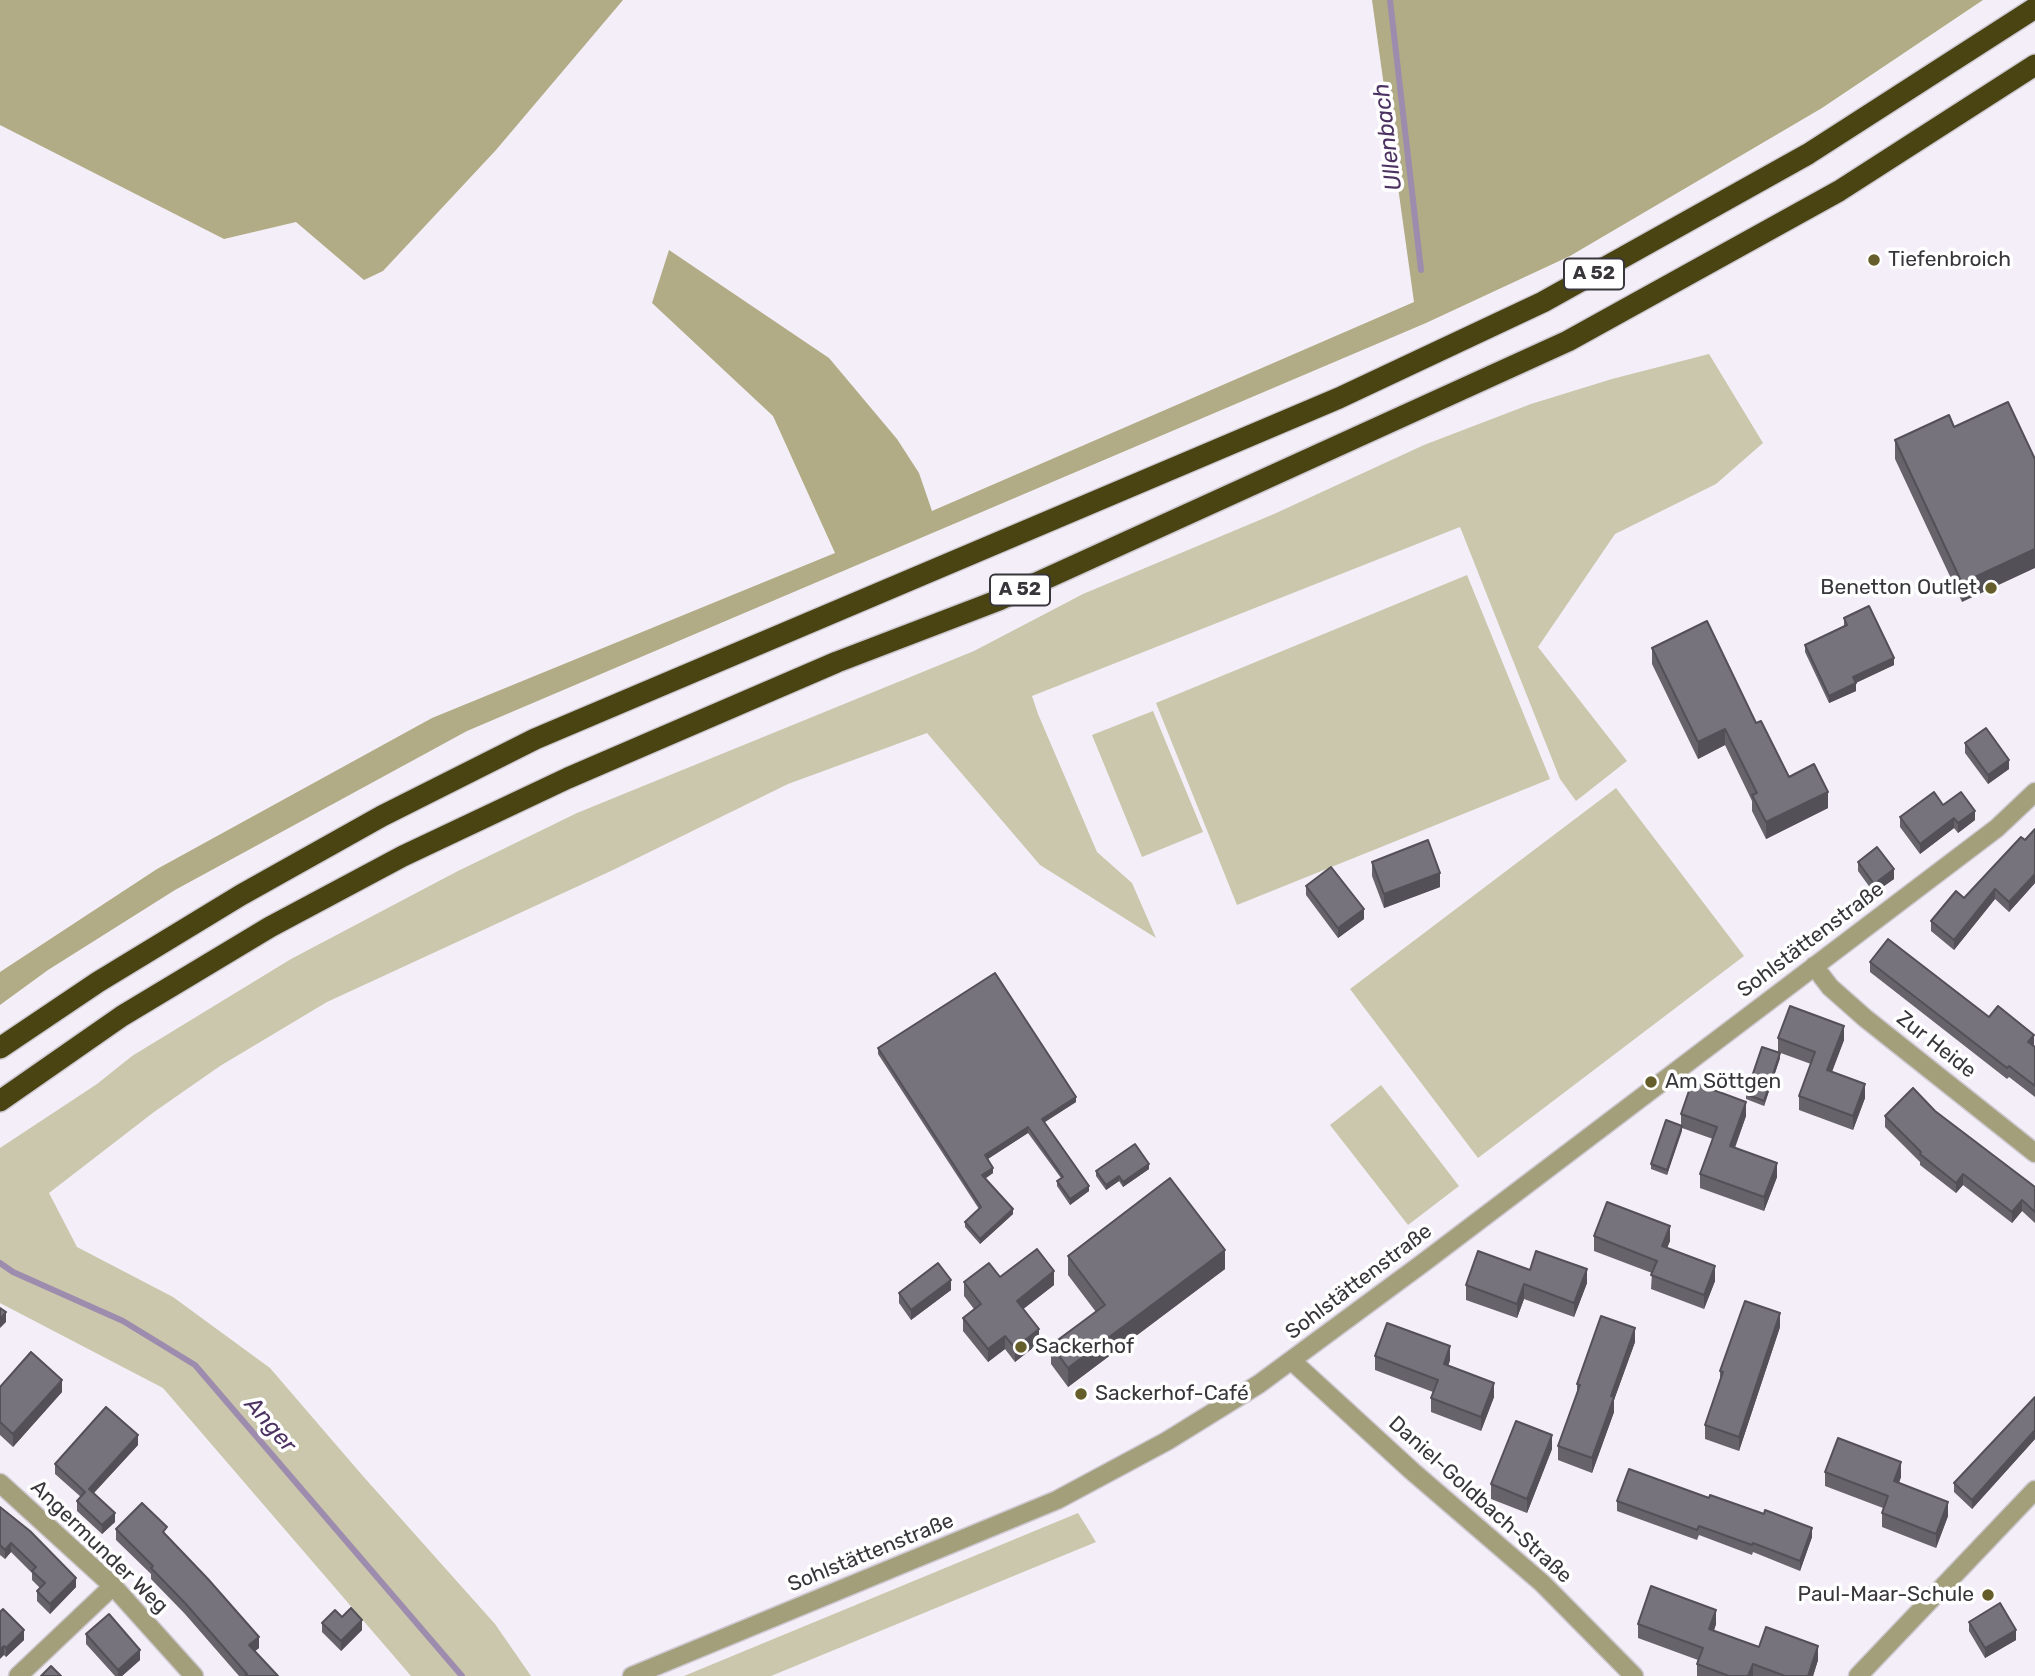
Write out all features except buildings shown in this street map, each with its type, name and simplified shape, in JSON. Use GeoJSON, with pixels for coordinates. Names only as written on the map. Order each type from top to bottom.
{"type":"FeatureCollection","features":[{"type":"Feature","properties":{"kind":"highway","name":"A 52"},"geometry":{"type":"LineString","coordinates":[[0,1048],[98,982],[241,895],[382,816],[535,739],[1339,398],[1543,302],[1808,154],[2035,8]]}},
{"type":"Feature","properties":{"kind":"highway","name":"A 52"},"geometry":{"type":"LineString","coordinates":[[0,1101],[122,1016],[270,927],[403,856],[568,778],[786,684],[999,600],[1568,341],[1839,191],[2035,65]]}},
{"type":"Feature","properties":{"kind":"street","name":"Sohlstättenstraße"},"geometry":{"type":"LineString","coordinates":[[632,1676],[1058,1500],[1167,1441],[1292,1362],[1997,828],[2035,792]]}},
{"type":"Feature","properties":{"kind":"street","name":"Zur Heide"},"geometry":{"type":"LineString","coordinates":[[1814,965],[1830,987],[1866,1018],[2035,1153]]}},
{"type":"Feature","properties":{"kind":"street","name":"Daniel-Goldbach-Straße"},"geometry":{"type":"LineString","coordinates":[[1292,1362],[1412,1471],[1542,1583],[1634,1676]]}},
{"type":"Feature","properties":{"kind":"street","name":"Angermunder Weg"},"geometry":{"type":"LineString","coordinates":[[0,1483],[113,1586],[194,1676]]}},
{"type":"Feature","properties":{"kind":"street"},"geometry":{"type":"LineString","coordinates":[[1858,1676],[2035,1490]]}},
{"type":"Feature","properties":{"kind":"street"},"geometry":{"type":"LineString","coordinates":[[18,1676],[113,1586]]}},
{"type":"Feature","properties":{"kind":"shaded area"},"geometry":{"type":"Polygon","coordinates":[[[0,0],[623,0],[496,150],[383,271],[364,280],[296,222],[224,239],[0,125],[0,0]]]}},
{"type":"Feature","properties":{"kind":"shaded area"},"geometry":{"type":"Polygon","coordinates":[[[1372,0],[1983,0],[1822,108],[1570,256],[1426,323],[467,731],[175,890],[48,970],[0,1005],[0,972],[157,869],[432,718],[835,553],[773,416],[652,303],[669,250],[829,358],[897,439],[919,473],[932,511],[1414,302],[1372,0]]]}},
{"type":"Feature","properties":{"kind":"shaded area"},"geometry":{"type":"Polygon","coordinates":[[[1709,354],[1763,443],[1716,484],[1615,534],[1538,647],[1627,761],[1576,801],[1560,779],[1460,527],[1032,696],[1097,852],[1132,883],[1156,938],[1040,865],[927,733],[788,784],[613,870],[327,1002],[220,1066],[154,1112],[49,1193],[77,1247],[173,1297],[270,1368],[495,1624],[531,1676],[411,1676],[163,1388],[0,1303],[0,1148],[97,1084],[132,1056],[291,959],[456,872],[577,813],[974,651],[1083,594],[1274,514],[1424,445],[1531,404],[1612,379],[1709,354]]]}},
{"type":"Feature","properties":{"kind":"shaded area"},"geometry":{"type":"Polygon","coordinates":[[[1467,575],[1550,779],[1237,905],[1156,703],[1467,575]]]}},
{"type":"Feature","properties":{"kind":"shaded area"},"geometry":{"type":"Polygon","coordinates":[[[1153,711],[1203,832],[1142,857],[1092,735],[1153,711]]]}},
{"type":"Feature","properties":{"kind":"shaded area"},"geometry":{"type":"Polygon","coordinates":[[[1616,788],[1744,956],[1478,1158],[1350,989],[1616,788]]]}},
{"type":"Feature","properties":{"kind":"shaded area"},"geometry":{"type":"Polygon","coordinates":[[[1381,1085],[1459,1186],[1408,1225],[1330,1125],[1381,1085]]]}},
{"type":"Feature","properties":{"kind":"shaded area"},"geometry":{"type":"Polygon","coordinates":[[[1078,1513],[1096,1542],[771,1676],[684,1676],[1078,1513]]]}},
{"type":"Feature","properties":{"kind":"waterway","name":"Ullenbach"},"geometry":{"type":"LineString","coordinates":[[1390,0],[1421,270]]}},
{"type":"Feature","properties":{"kind":"waterway","name":"Anger"},"geometry":{"type":"LineString","coordinates":[[0,1263],[13,1272],[123,1321],[195,1365],[462,1676]]}},
{"type":"Feature","properties":{"kind":"place","name":"Tiefenbroich"},"geometry":{"type":"Point","coordinates":[1874,260]}},
{"type":"Feature","properties":{"kind":"place","name":"Benetton Outlet"},"geometry":{"type":"Point","coordinates":[1991,588]}},
{"type":"Feature","properties":{"kind":"place","name":"Am Söttgen"},"geometry":{"type":"Point","coordinates":[1651,1082]}},
{"type":"Feature","properties":{"kind":"place","name":"Sackerhof"},"geometry":{"type":"Point","coordinates":[1021,1347]}},
{"type":"Feature","properties":{"kind":"place","name":"Sackerhof-Café"},"geometry":{"type":"Point","coordinates":[1081,1394]}},
{"type":"Feature","properties":{"kind":"place","name":"Paul-Maar-Schule"},"geometry":{"type":"Point","coordinates":[1988,1595]}}]}
